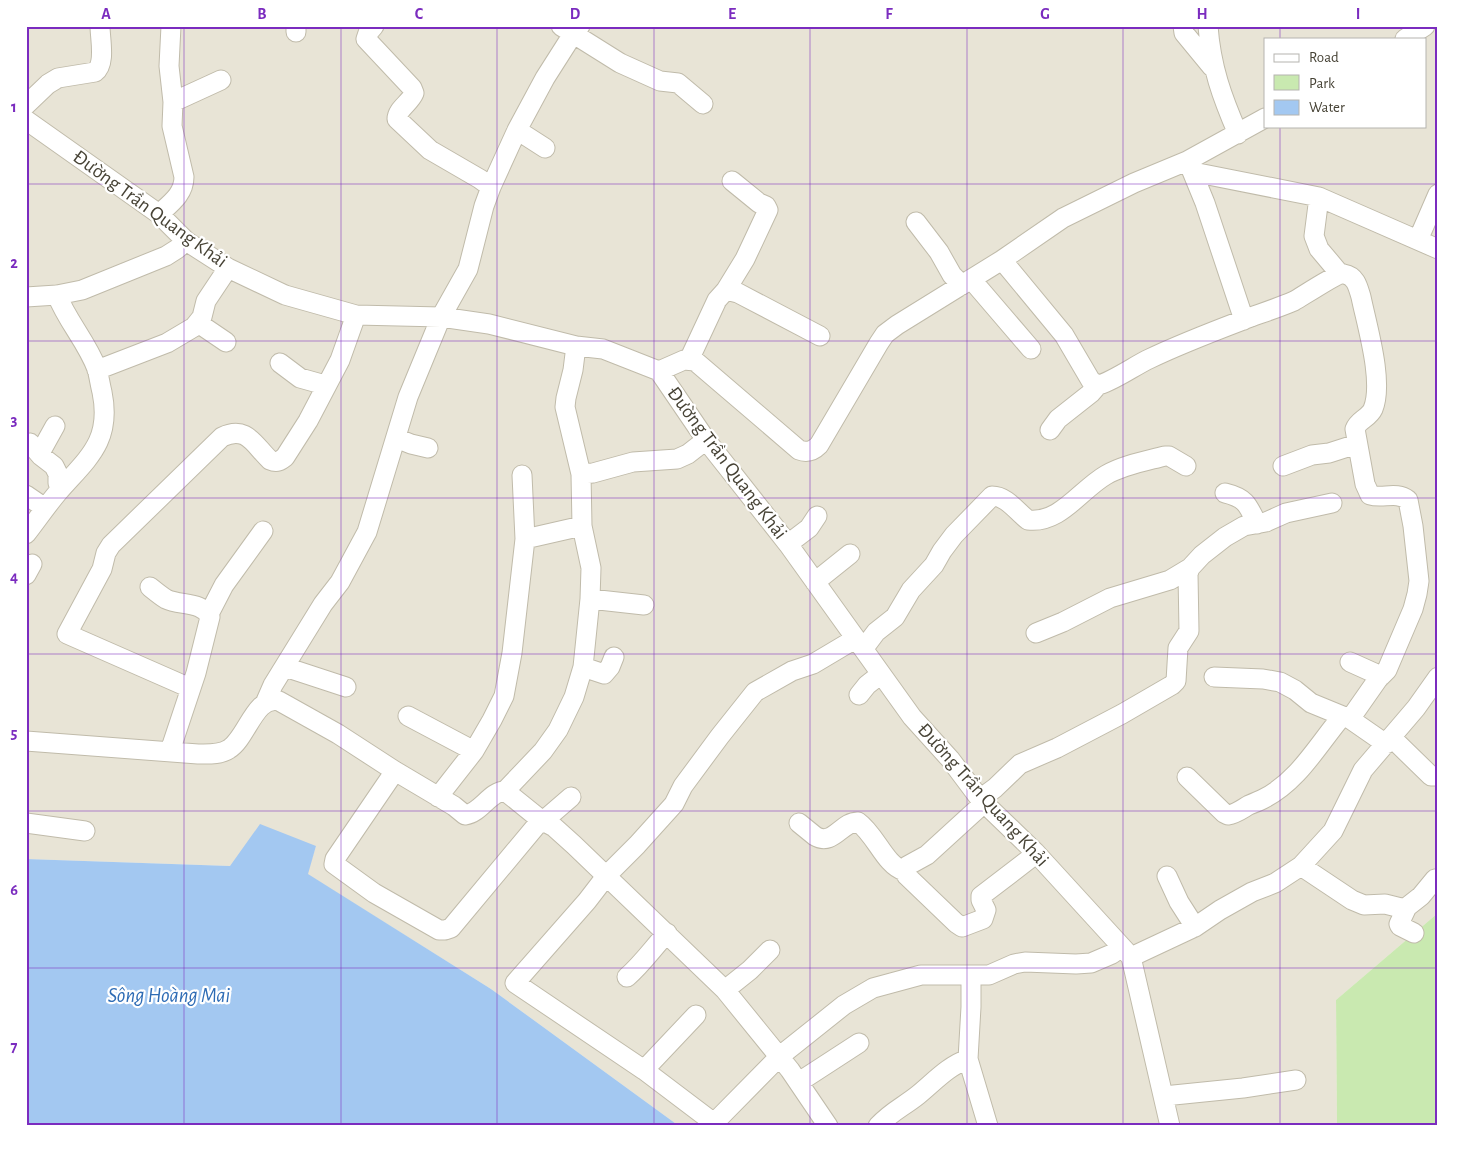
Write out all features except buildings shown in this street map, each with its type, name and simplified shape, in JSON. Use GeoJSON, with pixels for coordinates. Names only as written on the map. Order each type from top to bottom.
{"type":"FeatureCollection","features":[{"type":"Feature","properties":{"kind":"street"},"geometry":{"type":"LineString","coordinates":[[26,104],[48,84],[58,78],[95,72],[99,69],[101,63],[100,26]]}},
{"type":"Feature","properties":{"kind":"street"},"geometry":{"type":"LineString","coordinates":[[160,214],[180,193],[184,184],[172,126],[173,102],[169,66],[170,26]]}},
{"type":"Feature","properties":{"kind":"street"},"geometry":{"type":"LineString","coordinates":[[374,26],[366,39],[393,66],[414,93],[397,114],[397,119],[430,150],[491,187]]}},
{"type":"Feature","properties":{"kind":"street"},"geometry":{"type":"LineString","coordinates":[[1183,26],[1184,33],[1214,70]]}},
{"type":"Feature","properties":{"kind":"street"},"geometry":{"type":"LineString","coordinates":[[1208,26],[1214,70],[1222,96],[1238,134]]}},
{"type":"Feature","properties":{"kind":"street"},"geometry":{"type":"LineString","coordinates":[[1407,38],[1425,26]]}},
{"type":"Feature","properties":{"kind":"street"},"geometry":{"type":"LineString","coordinates":[[26,741],[214,754],[230,749],[266,701],[272,685],[307,629],[340,582],[368,532],[408,397],[441,318],[468,269],[473,256],[484,206],[491,187],[518,130],[571,29],[629,68],[660,81],[678,83],[703,104]]}},
{"type":"Feature","properties":{"kind":"street"},"geometry":{"type":"LineString","coordinates":[[173,102],[221,80]]}},
{"type":"Feature","properties":{"kind":"street"},"geometry":{"type":"LineString","coordinates":[[659,371],[678,362],[695,361],[799,450],[811,451],[819,445],[885,334],[897,325],[1002,260],[1063,218],[1134,183],[1190,167],[1264,119]]}},
{"type":"Feature","properties":{"kind":"street","name":"Đường Trần Quang Khải"},"geometry":{"type":"LineString","coordinates":[[26,120],[160,214],[186,241],[228,268],[285,295],[356,315],[441,318],[489,324],[576,346],[603,349],[659,371],[706,440],[788,544],[912,717],[950,759],[982,801],[1035,852],[1126,952],[1164,1096],[1170,1126]]}},
{"type":"Feature","properties":{"kind":"street"},"geometry":{"type":"LineString","coordinates":[[518,130],[545,148]]}},
{"type":"Feature","properties":{"kind":"street"},"geometry":{"type":"LineString","coordinates":[[1190,167],[1319,197],[1438,249]]}},
{"type":"Feature","properties":{"kind":"street"},"geometry":{"type":"LineString","coordinates":[[1190,167],[1205,203],[1244,320]]}},
{"type":"Feature","properties":{"kind":"street"},"geometry":{"type":"LineString","coordinates":[[689,360],[717,300],[726,290],[745,259],[768,210],[766,206],[759,203],[732,181]]}},
{"type":"Feature","properties":{"kind":"street"},"geometry":{"type":"LineString","coordinates":[[1418,240],[1438,194]]}},
{"type":"Feature","properties":{"kind":"street"},"geometry":{"type":"LineString","coordinates":[[1186,777],[1228,815],[1234,814],[1270,795],[1300,770],[1339,720],[1345,718],[1387,670],[1412,609],[1419,580],[1408,500],[1400,495],[1370,496],[1365,484],[1355,429],[1357,424],[1372,411],[1376,399],[1375,367],[1357,284],[1349,276],[1340,274],[1319,249],[1314,236],[1319,197]]}},
{"type":"Feature","properties":{"kind":"street"},"geometry":{"type":"LineString","coordinates":[[916,222],[939,252],[952,275],[966,282],[1031,349]]}},
{"type":"Feature","properties":{"kind":"street"},"geometry":{"type":"LineString","coordinates":[[26,298],[82,290],[166,256],[186,241]]}},
{"type":"Feature","properties":{"kind":"street"},"geometry":{"type":"LineString","coordinates":[[1002,260],[1064,335],[1091,381],[1098,385],[1103,385],[1148,359],[1293,301],[1340,274]]}},
{"type":"Feature","properties":{"kind":"street"},"geometry":{"type":"LineString","coordinates":[[97,370],[167,343],[185,334],[202,317],[206,302],[228,268]]}},
{"type":"Feature","properties":{"kind":"street"},"geometry":{"type":"LineString","coordinates":[[726,290],[738,293],[820,336]]}},
{"type":"Feature","properties":{"kind":"street"},"geometry":{"type":"LineString","coordinates":[[26,534],[45,508],[88,459],[100,436],[104,413],[97,370],[85,345],[61,307],[57,295]]}},
{"type":"Feature","properties":{"kind":"street"},"geometry":{"type":"LineString","coordinates":[[190,688],[67,634],[102,569],[106,553],[111,545],[222,437],[236,433],[248,436],[270,460],[280,461],[285,457],[308,420],[340,360],[356,315]]}},
{"type":"Feature","properties":{"kind":"street"},"geometry":{"type":"LineString","coordinates":[[198,323],[226,342]]}},
{"type":"Feature","properties":{"kind":"street"},"geometry":{"type":"LineString","coordinates":[[266,701],[273,699],[279,701],[338,734],[454,806],[465,815],[474,813],[498,792],[505,791],[543,751],[558,730],[574,697],[583,667],[590,599],[592,568],[582,526],[581,474],[565,407],[576,346]]}},
{"type":"Feature","properties":{"kind":"street"},"geometry":{"type":"LineString","coordinates":[[280,363],[300,378],[326,385]]}},
{"type":"Feature","properties":{"kind":"street"},"geometry":{"type":"LineString","coordinates":[[1050,430],[1058,419],[1091,393],[1098,385]]}},
{"type":"Feature","properties":{"kind":"street"},"geometry":{"type":"LineString","coordinates":[[55,426],[35,448],[57,470],[58,483],[61,489]]}},
{"type":"Feature","properties":{"kind":"street"},"geometry":{"type":"LineString","coordinates":[[396,438],[428,448]]}},
{"type":"Feature","properties":{"kind":"street"},"geometry":{"type":"LineString","coordinates":[[581,474],[593,473],[633,462],[677,460],[706,440]]}},
{"type":"Feature","properties":{"kind":"street"},"geometry":{"type":"LineString","coordinates":[[1283,466],[1312,455],[1329,453],[1357,444]]}},
{"type":"Feature","properties":{"kind":"street"},"geometry":{"type":"LineString","coordinates":[[1186,466],[1169,456],[1165,456],[1114,472],[1100,479],[1056,514],[1044,520],[1028,520],[1007,502],[997,496],[992,496],[954,535],[934,566],[911,590],[896,617],[860,643],[813,664],[792,671],[755,692],[683,786],[674,804],[607,875],[587,901],[515,983],[644,1070],[716,1124],[780,1056],[844,1005],[873,988],[921,975],[989,975],[1014,964],[1025,962],[1092,963],[1112,954],[1126,952],[1194,927],[1252,892],[1275,883],[1301,866],[1333,831],[1363,770],[1416,708],[1438,677]]}},
{"type":"Feature","properties":{"kind":"street"},"geometry":{"type":"LineString","coordinates":[[438,797],[474,751],[500,706],[506,687],[512,653],[525,539],[522,475]]}},
{"type":"Feature","properties":{"kind":"street"},"geometry":{"type":"LineString","coordinates":[[1225,493],[1244,501],[1257,524]]}},
{"type":"Feature","properties":{"kind":"street"},"geometry":{"type":"LineString","coordinates":[[26,496],[45,508]]}},
{"type":"Feature","properties":{"kind":"street"},"geometry":{"type":"LineString","coordinates":[[1036,633],[1063,622],[1110,598],[1170,580],[1190,568],[1225,536],[1244,526],[1257,524],[1286,512],[1332,503]]}},
{"type":"Feature","properties":{"kind":"street"},"geometry":{"type":"LineString","coordinates":[[788,544],[809,528],[817,516]]}},
{"type":"Feature","properties":{"kind":"street"},"geometry":{"type":"LineString","coordinates":[[525,539],[582,526]]}},
{"type":"Feature","properties":{"kind":"street"},"geometry":{"type":"LineString","coordinates":[[170,750],[208,626],[211,606],[263,531]]}},
{"type":"Feature","properties":{"kind":"street"},"geometry":{"type":"LineString","coordinates":[[814,582],[850,554]]}},
{"type":"Feature","properties":{"kind":"street"},"geometry":{"type":"LineString","coordinates":[[904,871],[907,866],[926,855],[1020,764],[1058,748],[1106,723],[1176,681],[1178,648],[1188,631],[1188,580],[1190,568]]}},
{"type":"Feature","properties":{"kind":"street"},"geometry":{"type":"LineString","coordinates":[[150,587],[166,599],[201,608],[209,614]]}},
{"type":"Feature","properties":{"kind":"street"},"geometry":{"type":"LineString","coordinates":[[590,599],[644,605]]}},
{"type":"Feature","properties":{"kind":"street"},"geometry":{"type":"LineString","coordinates":[[583,667],[604,674],[610,668],[614,657]]}},
{"type":"Feature","properties":{"kind":"street"},"geometry":{"type":"LineString","coordinates":[[1350,662],[1381,676]]}},
{"type":"Feature","properties":{"kind":"street"},"geometry":{"type":"LineString","coordinates":[[285,667],[346,687]]}},
{"type":"Feature","properties":{"kind":"street"},"geometry":{"type":"LineString","coordinates":[[859,695],[867,685],[881,674]]}},
{"type":"Feature","properties":{"kind":"street"},"geometry":{"type":"LineString","coordinates":[[1214,677],[1255,678],[1280,682],[1311,703],[1389,740],[1431,776],[1438,776]]}},
{"type":"Feature","properties":{"kind":"street"},"geometry":{"type":"LineString","coordinates":[[408,716],[474,751]]}},
{"type":"Feature","properties":{"kind":"street"},"geometry":{"type":"LineString","coordinates":[[395,771],[334,864],[374,893],[440,930],[451,928],[543,821],[571,797]]}},
{"type":"Feature","properties":{"kind":"street"},"geometry":{"type":"LineString","coordinates":[[505,791],[543,821],[554,827],[607,875],[725,990],[800,1082],[828,1126]]}},
{"type":"Feature","properties":{"kind":"street"},"geometry":{"type":"LineString","coordinates":[[799,822],[817,837],[824,838],[834,837],[848,824],[858,822],[872,836],[895,868],[904,871],[907,876],[962,927],[983,918],[986,910],[981,896],[1028,860],[1035,852]]}},
{"type":"Feature","properties":{"kind":"street"},"geometry":{"type":"LineString","coordinates":[[26,823],[85,831]]}},
{"type":"Feature","properties":{"kind":"street"},"geometry":{"type":"LineString","coordinates":[[1301,866],[1360,905],[1385,904],[1401,908],[1407,907]]}},
{"type":"Feature","properties":{"kind":"street"},"geometry":{"type":"LineString","coordinates":[[1167,876],[1178,902],[1194,927]]}},
{"type":"Feature","properties":{"kind":"street"},"geometry":{"type":"LineString","coordinates":[[1414,932],[1399,924],[1407,907],[1421,896],[1435,879]]}},
{"type":"Feature","properties":{"kind":"street"},"geometry":{"type":"LineString","coordinates":[[627,977],[667,933]]}},
{"type":"Feature","properties":{"kind":"street"},"geometry":{"type":"LineString","coordinates":[[725,990],[750,970],[770,950]]}},
{"type":"Feature","properties":{"kind":"street"},"geometry":{"type":"LineString","coordinates":[[971,976],[968,1059],[988,1126]]}},
{"type":"Feature","properties":{"kind":"street"},"geometry":{"type":"LineString","coordinates":[[644,1070],[696,1015]]}},
{"type":"Feature","properties":{"kind":"street"},"geometry":{"type":"LineString","coordinates":[[800,1082],[859,1043]]}},
{"type":"Feature","properties":{"kind":"street"},"geometry":{"type":"LineString","coordinates":[[878,1126],[889,1114],[917,1096],[953,1065],[968,1059]]}},
{"type":"Feature","properties":{"kind":"street"},"geometry":{"type":"LineString","coordinates":[[1164,1096],[1243,1088],[1296,1080]]}},
{"type":"Feature","properties":{"kind":"shaded area"},"geometry":{"type":"Polygon","coordinates":[[[26,26],[1438,26],[1438,913],[1336,1000],[1337,1126],[679,1126],[491,989],[307,874],[316,846],[230,866],[26,859],[26,26]]]}},
{"type":"Feature","properties":{"kind":"green space"},"geometry":{"type":"Polygon","coordinates":[[[1438,913],[1438,1126],[1337,1126],[1336,1000],[1438,913]]]}},
{"type":"Feature","properties":{"kind":"water","name":"Sông Hoàng Mai"},"geometry":{"type":"Polygon","coordinates":[[[260,824],[316,846],[308,874],[491,989],[679,1126],[26,1126],[26,859],[230,866],[260,824]]]}}]}
